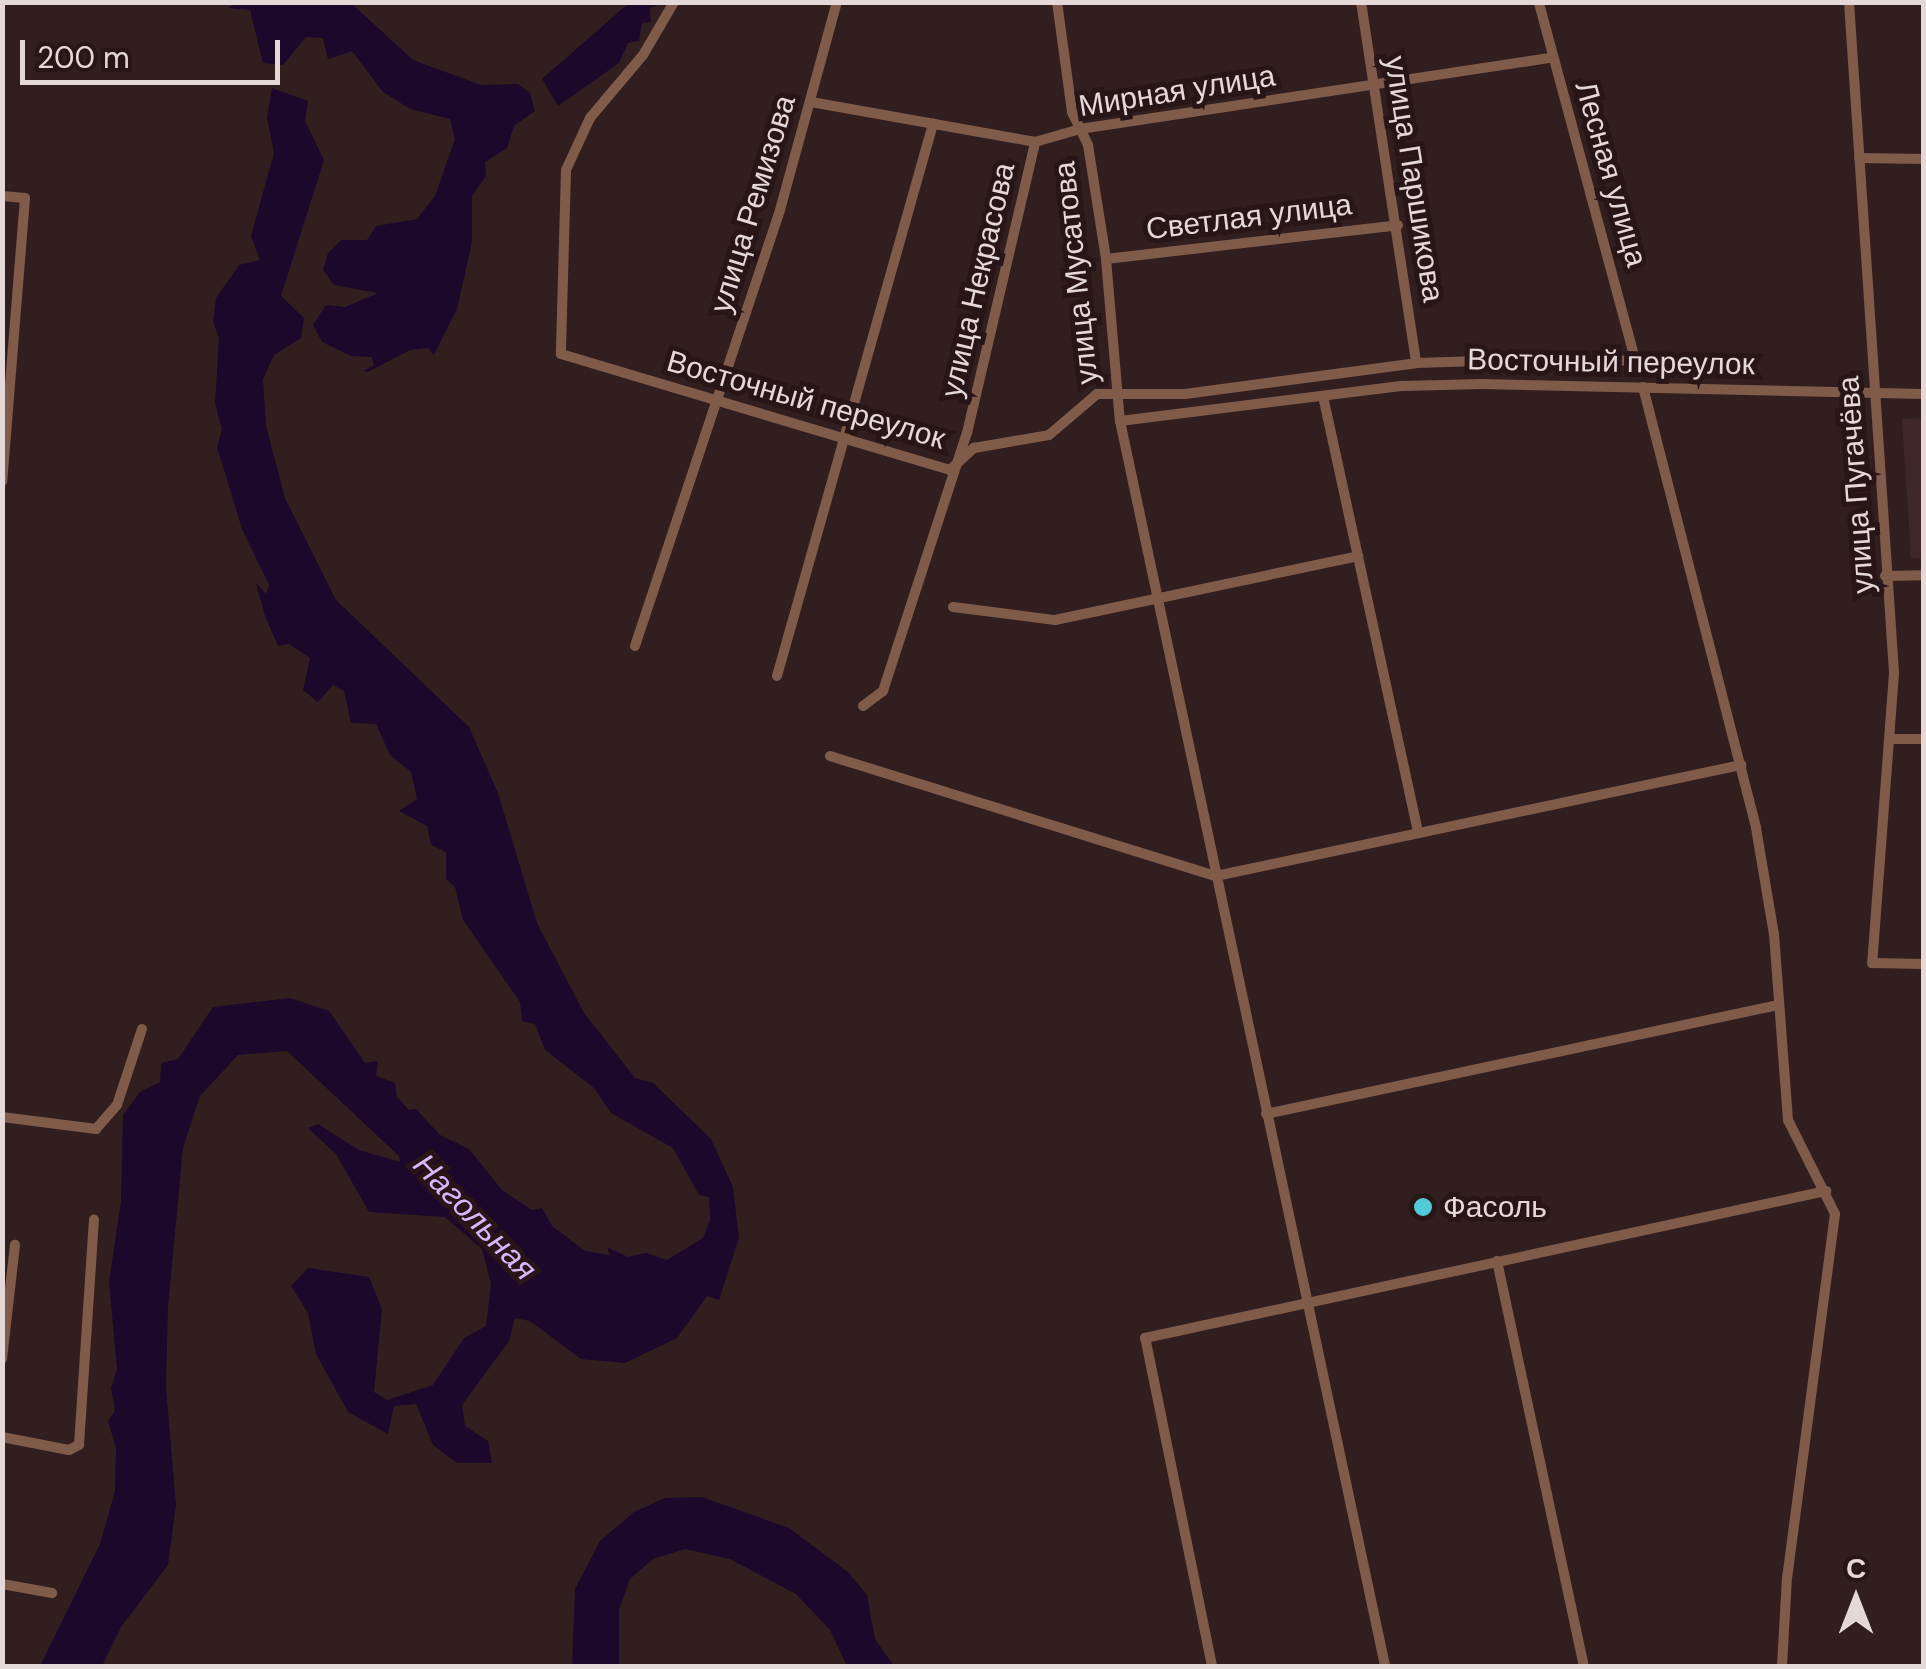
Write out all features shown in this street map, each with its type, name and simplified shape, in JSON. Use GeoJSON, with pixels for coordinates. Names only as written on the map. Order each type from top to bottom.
{"type":"FeatureCollection","features":[{"type":"Feature","properties":{"kind":"street","name":"Восточный переулок"},"geometry":{"type":"LineString","coordinates":[[674,2],[644,55],[590,118],[566,170],[558,345],[574,360],[717,398],[950,470],[974,448],[1049,436],[1086,398],[1114,393],[1185,394],[1416,363],[1512,360],[1577,366],[1635,359]]}},
{"type":"Feature","properties":{"kind":"street","name":"улица Ремизова"},"geometry":{"type":"LineString","coordinates":[[635,646],[811,102],[836,2]]}},
{"type":"Feature","properties":{"kind":"street","name":"улица Мусатова"},"geometry":{"type":"LineString","coordinates":[[1058,2],[1072,112],[1080,129],[1106,259],[1114,393],[1385,1666]]}},
{"type":"Feature","properties":{"kind":"street","name":"улица Паршикова"},"geometry":{"type":"LineString","coordinates":[[1361,2],[1416,363]]}},
{"type":"Feature","properties":{"kind":"street","name":"Лесная улица"},"geometry":{"type":"LineString","coordinates":[[1539,2],[1635,359]]}},
{"type":"Feature","properties":{"kind":"street","name":"улица Пугачёва"},"geometry":{"type":"LineString","coordinates":[[1849,2],[1876,393],[1892,739],[1872,963],[1924,964]]}},
{"type":"Feature","properties":{"kind":"street","name":"Мирная улица"},"geometry":{"type":"LineString","coordinates":[[811,102],[1035,142],[1080,129],[1552,58]]}},
{"type":"Feature","properties":{"kind":"street"},"geometry":{"type":"LineString","coordinates":[[778,676],[933,124]]}},
{"type":"Feature","properties":{"kind":"street","name":"улица Некрасова"},"geometry":{"type":"LineString","coordinates":[[863,706],[883,691],[950,470],[976,403],[1035,142]]}},
{"type":"Feature","properties":{"kind":"street"},"geometry":{"type":"LineString","coordinates":[[1859,158],[1924,159]]}},
{"type":"Feature","properties":{"kind":"street"},"geometry":{"type":"LineString","coordinates":[[2,196],[25,198],[7,362],[2,481]]}},
{"type":"Feature","properties":{"kind":"street","name":"Светлая улица"},"geometry":{"type":"LineString","coordinates":[[1106,259],[1398,225]]}},
{"type":"Feature","properties":{"kind":"street","name":"Восточный переулок"},"geometry":{"type":"LineString","coordinates":[[1120,422],[1323,396],[1482,384],[1924,394]]}},
{"type":"Feature","properties":{"kind":"street"},"geometry":{"type":"LineString","coordinates":[[1643,387],[1741,765],[1774,934],[1788,1120],[1836,1214],[1787,1576],[1782,1666]]}},
{"type":"Feature","properties":{"kind":"street"},"geometry":{"type":"LineString","coordinates":[[1323,396],[1418,834]]}},
{"type":"Feature","properties":{"kind":"street"},"geometry":{"type":"LineString","coordinates":[[953,608],[1055,620],[1358,556]]}},
{"type":"Feature","properties":{"kind":"street"},"geometry":{"type":"LineString","coordinates":[[1885,576],[1924,575]]}},
{"type":"Feature","properties":{"kind":"street"},"geometry":{"type":"LineString","coordinates":[[1892,739],[1924,739]]}},
{"type":"Feature","properties":{"kind":"street"},"geometry":{"type":"LineString","coordinates":[[830,756],[1216,876],[1741,765]]}},
{"type":"Feature","properties":{"kind":"street"},"geometry":{"type":"LineString","coordinates":[[1266,1114],[1778,1004]]}},
{"type":"Feature","properties":{"kind":"street"},"geometry":{"type":"LineString","coordinates":[[2,1118],[96,1129],[123,1091],[142,1029]]}},
{"type":"Feature","properties":{"kind":"street"},"geometry":{"type":"LineString","coordinates":[[1212,1666],[1146,1338],[1826,1191]]}},
{"type":"Feature","properties":{"kind":"street"},"geometry":{"type":"LineString","coordinates":[[2,1437],[69,1450],[80,1445],[94,1219]]}},
{"type":"Feature","properties":{"kind":"street"},"geometry":{"type":"LineString","coordinates":[[2,1359],[16,1245]]}},
{"type":"Feature","properties":{"kind":"street"},"geometry":{"type":"LineString","coordinates":[[1497,1261],[1584,1666]]}},
{"type":"Feature","properties":{"kind":"street"},"geometry":{"type":"LineString","coordinates":[[2,1584],[52,1593]]}},
{"type":"Feature","properties":{"kind":"shaded area"},"geometry":{"type":"Polygon","coordinates":[[[1923,418],[1923,559],[1911,558],[1902,419],[1923,418]]]}},
{"type":"Feature","properties":{"kind":"water"},"geometry":{"type":"Polygon","coordinates":[[[236,3],[351,3],[413,60],[481,85],[518,84],[530,93],[535,111],[514,126],[507,148],[485,162],[486,176],[472,196],[472,242],[457,309],[434,355],[428,348],[410,350],[363,371],[374,365],[372,357],[351,356],[322,342],[313,325],[326,305],[345,307],[378,293],[334,285],[323,270],[328,253],[341,240],[367,240],[376,226],[417,219],[435,196],[455,139],[450,119],[410,109],[383,92],[352,51],[328,59],[323,38],[306,37],[283,65],[263,63],[250,10],[228,8],[236,3]]]}},
{"type":"Feature","properties":{"kind":"water"},"geometry":{"type":"Polygon","coordinates":[[[629,3],[663,3],[650,8],[651,22],[642,23],[639,41],[628,43],[619,63],[558,106],[542,79],[629,3]]]}},
{"type":"Feature","properties":{"kind":"water","name":"Нагольная"},"geometry":{"type":"Polygon","coordinates":[[[272,88],[308,101],[305,121],[324,160],[281,296],[304,318],[301,338],[274,355],[263,379],[266,426],[285,498],[336,600],[469,727],[498,793],[537,923],[584,1013],[635,1078],[653,1083],[711,1139],[733,1187],[739,1238],[719,1300],[707,1296],[677,1338],[625,1363],[581,1359],[530,1321],[515,1318],[509,1341],[462,1405],[465,1426],[488,1441],[492,1463],[457,1463],[433,1445],[416,1404],[394,1406],[388,1434],[348,1412],[316,1354],[308,1313],[291,1286],[308,1268],[369,1277],[382,1309],[374,1392],[387,1400],[433,1385],[464,1338],[486,1326],[491,1284],[482,1249],[445,1217],[369,1212],[336,1154],[308,1128],[318,1124],[359,1150],[400,1162],[399,1156],[287,1051],[238,1055],[200,1096],[183,1148],[168,1307],[166,1387],[176,1505],[168,1565],[121,1627],[102,1666],[40,1666],[100,1544],[115,1491],[116,1448],[108,1421],[115,1411],[111,1388],[117,1369],[109,1282],[121,1201],[123,1115],[140,1092],[160,1082],[161,1063],[178,1059],[213,1007],[290,998],[329,1011],[365,1063],[378,1061],[376,1076],[395,1083],[397,1097],[409,1110],[416,1109],[440,1135],[469,1149],[502,1190],[532,1210],[542,1208],[552,1226],[585,1251],[610,1255],[607,1247],[628,1257],[646,1253],[667,1260],[703,1238],[710,1220],[709,1197],[699,1195],[673,1148],[611,1113],[594,1088],[545,1050],[535,1024],[522,1021],[520,1002],[463,920],[455,887],[446,879],[446,852],[431,845],[427,826],[399,811],[417,799],[411,772],[390,755],[376,724],[351,723],[344,691],[333,685],[318,702],[303,690],[310,658],[289,644],[278,646],[265,616],[256,583],[266,594],[269,585],[242,529],[217,447],[222,429],[215,403],[219,339],[213,321],[216,298],[239,265],[260,260],[251,236],[274,153],[267,118],[272,88]]]}},
{"type":"Feature","properties":{"kind":"water"},"geometry":{"type":"Polygon","coordinates":[[[702,1497],[789,1528],[848,1572],[867,1595],[875,1639],[894,1666],[847,1666],[830,1630],[796,1594],[730,1559],[685,1549],[653,1559],[630,1579],[619,1610],[619,1666],[572,1666],[575,1589],[600,1541],[634,1512],[665,1498],[702,1497]]]}},
{"type":"Feature","properties":{"kind":"place","name":"Фасоль"},"geometry":{"type":"Point","coordinates":[1423,1207]}}]}
